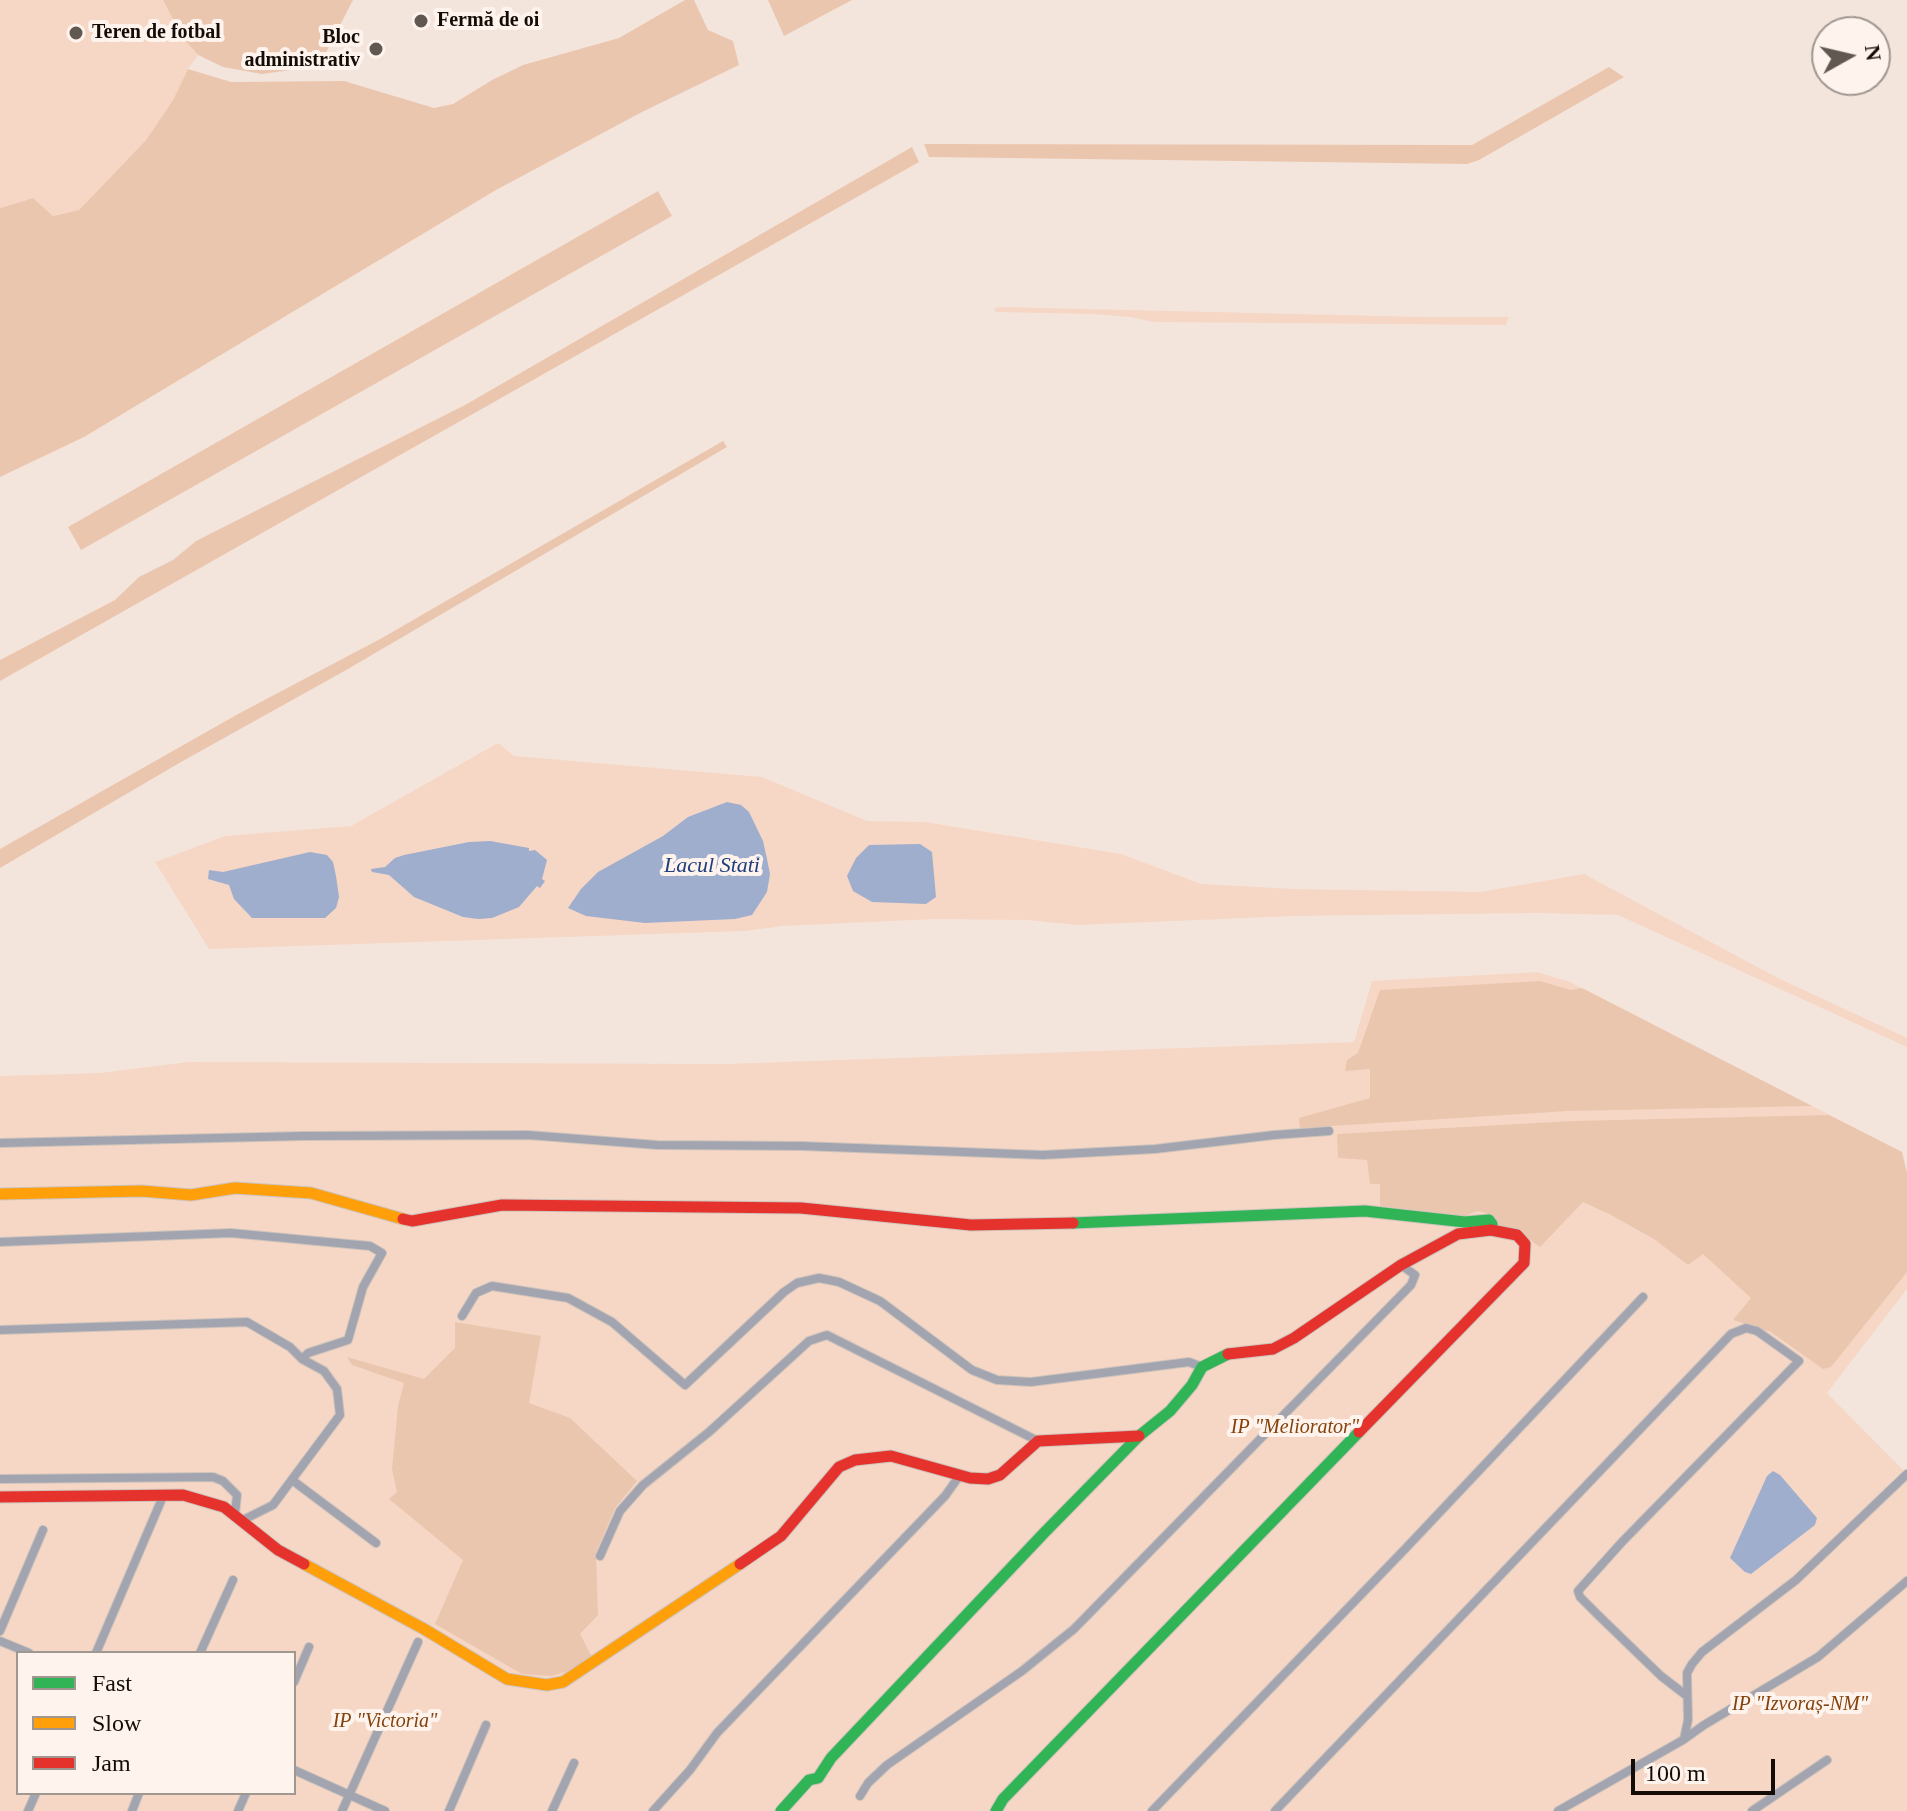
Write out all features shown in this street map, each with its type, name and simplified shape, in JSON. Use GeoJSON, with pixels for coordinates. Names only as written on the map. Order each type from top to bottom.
{"type":"FeatureCollection","features":[{"type":"Feature","properties":{"kind":"street"},"geometry":{"type":"LineString","coordinates":[[0,1143],[303,1136],[528,1135],[657,1145],[802,1146],[1043,1155],[1155,1149],[1329,1131]]}},
{"type":"Feature","properties":{"kind":"street"},"geometry":{"type":"LineString","coordinates":[[0,1194],[142,1191],[191,1195],[235,1188],[311,1193],[412,1221],[502,1205],[801,1208],[971,1225],[1147,1222],[1365,1211],[1465,1222],[1489,1220],[1491,1230]]}},
{"type":"Feature","properties":{"kind":"street"},"geometry":{"type":"LineString","coordinates":[[781,1811],[809,1780],[818,1778],[831,1758],[1139,1436],[1170,1411],[1192,1385],[1202,1367],[1220,1356],[1239,1351],[1273,1349],[1284,1344],[1401,1265],[1458,1234],[1491,1230],[1517,1235],[1525,1244],[1524,1263],[1003,1799],[996,1811]]}},
{"type":"Feature","properties":{"kind":"street"},"geometry":{"type":"LineString","coordinates":[[0,1242],[231,1233],[370,1246],[382,1253],[363,1287],[348,1340],[308,1353],[302,1359]]}},
{"type":"Feature","properties":{"kind":"street"},"geometry":{"type":"LineString","coordinates":[[860,1796],[868,1783],[887,1765],[1022,1671],[1074,1629],[1411,1285],[1415,1275],[1401,1265]]}},
{"type":"Feature","properties":{"kind":"street"},"geometry":{"type":"LineString","coordinates":[[462,1316],[476,1293],[492,1286],[568,1298],[612,1322],[685,1385],[784,1292],[797,1283],[819,1278],[839,1282],[880,1301],[972,1370],[997,1380],[1031,1382],[1189,1362],[1202,1367]]}},
{"type":"Feature","properties":{"kind":"street"},"geometry":{"type":"LineString","coordinates":[[1152,1811],[1643,1297]]}},
{"type":"Feature","properties":{"kind":"street"},"geometry":{"type":"LineString","coordinates":[[0,1330],[247,1322],[324,1371],[337,1389],[340,1415],[273,1505],[239,1517]]}},
{"type":"Feature","properties":{"kind":"street"},"geometry":{"type":"LineString","coordinates":[[1275,1811],[1731,1334],[1746,1328],[1757,1331],[1799,1361],[1578,1591],[1580,1597],[1661,1676],[1687,1696]]}},
{"type":"Feature","properties":{"kind":"street"},"geometry":{"type":"LineString","coordinates":[[600,1556],[620,1511],[643,1485],[709,1432],[809,1341],[827,1335],[1038,1441],[1139,1436]]}},
{"type":"Feature","properties":{"kind":"street"},"geometry":{"type":"LineString","coordinates":[[0,1497],[164,1494],[183,1495],[224,1507],[278,1550],[424,1629],[507,1679],[547,1685],[563,1682],[781,1536],[839,1467],[855,1460],[891,1456],[960,1475],[988,1479],[1000,1475],[1038,1441]]}},
{"type":"Feature","properties":{"kind":"street"},"geometry":{"type":"LineString","coordinates":[[1683,1740],[1688,1720],[1687,1673],[1702,1652],[1796,1580],[1907,1474]]}},
{"type":"Feature","properties":{"kind":"street"},"geometry":{"type":"LineString","coordinates":[[653,1811],[690,1770],[717,1733],[945,1496],[960,1475]]}},
{"type":"Feature","properties":{"kind":"street"},"geometry":{"type":"LineString","coordinates":[[0,1479],[213,1477],[223,1481],[237,1495],[239,1517]]}},
{"type":"Feature","properties":{"kind":"street"},"geometry":{"type":"LineString","coordinates":[[292,1480],[376,1543]]}},
{"type":"Feature","properties":{"kind":"street"},"geometry":{"type":"LineString","coordinates":[[97,1651],[164,1494]]}},
{"type":"Feature","properties":{"kind":"street"},"geometry":{"type":"LineString","coordinates":[[0,1631],[43,1530]]}},
{"type":"Feature","properties":{"kind":"street"},"geometry":{"type":"LineString","coordinates":[[201,1651],[233,1580]]}},
{"type":"Feature","properties":{"kind":"street"},"geometry":{"type":"LineString","coordinates":[[1558,1811],[1683,1740],[1818,1657],[1907,1581]]}},
{"type":"Feature","properties":{"kind":"street"},"geometry":{"type":"LineString","coordinates":[[0,1641],[24,1651]]}},
{"type":"Feature","properties":{"kind":"street"},"geometry":{"type":"LineString","coordinates":[[342,1811],[418,1642]]}},
{"type":"Feature","properties":{"kind":"street"},"geometry":{"type":"LineString","coordinates":[[296,1677],[309,1647]]}},
{"type":"Feature","properties":{"kind":"street"},"geometry":{"type":"LineString","coordinates":[[449,1811],[486,1725]]}},
{"type":"Feature","properties":{"kind":"street"},"geometry":{"type":"LineString","coordinates":[[1752,1811],[1827,1760]]}},
{"type":"Feature","properties":{"kind":"street"},"geometry":{"type":"LineString","coordinates":[[552,1811],[574,1763]]}},
{"type":"Feature","properties":{"kind":"street"},"geometry":{"type":"LineString","coordinates":[[296,1771],[385,1811]]}},
{"type":"Feature","properties":{"kind":"green space"},"geometry":{"type":"Polygon","coordinates":[[[0,0],[163,0],[182,37],[198,55],[146,140],[79,210],[53,216],[33,198],[0,208],[0,0]]]}},
{"type":"Feature","properties":{"kind":"green space"},"geometry":{"type":"Polygon","coordinates":[[[994,309],[1509,317],[1506,325],[1154,322],[1094,314],[996,312],[994,309]]]}},
{"type":"Feature","properties":{"kind":"green space"},"geometry":{"type":"Polygon","coordinates":[[[498,743],[514,756],[762,777],[867,821],[925,822],[1121,854],[1201,884],[1480,892],[1584,874],[1778,978],[1907,1038],[1907,1047],[1618,915],[1294,916],[1077,925],[1028,920],[935,919],[783,926],[744,931],[209,949],[155,862],[225,836],[351,826],[498,743]]]}},
{"type":"Feature","properties":{"kind":"green space","name":"IP \"Meliorator\""},"geometry":{"type":"Polygon","coordinates":[[[1537,972],[1570,982],[1902,1152],[1907,1173],[1907,1289],[1827,1393],[1904,1471],[1907,1469],[1907,1811],[0,1811],[0,1076],[99,1073],[189,1062],[726,1064],[1354,1042],[1372,981],[1537,972]]]}},
{"type":"Feature","properties":{"kind":"shaded area"},"geometry":{"type":"Polygon","coordinates":[[[163,0],[353,0],[319,66],[262,74],[223,67],[198,55],[182,37],[163,0]]]}},
{"type":"Feature","properties":{"kind":"shaded area"},"geometry":{"type":"Polygon","coordinates":[[[685,0],[694,0],[708,30],[733,41],[739,65],[642,112],[496,190],[84,437],[0,477],[0,208],[33,198],[53,216],[79,210],[146,140],[173,100],[188,69],[231,82],[344,81],[434,108],[453,104],[523,65],[619,38],[685,0]]]}},
{"type":"Feature","properties":{"kind":"shaded area"},"geometry":{"type":"Polygon","coordinates":[[[768,0],[852,0],[784,36],[768,0]]]}},
{"type":"Feature","properties":{"kind":"shaded area"},"geometry":{"type":"Polygon","coordinates":[[[1609,67],[1624,77],[1467,164],[929,157],[924,144],[1472,145],[1609,67]]]}},
{"type":"Feature","properties":{"kind":"shaded area"},"geometry":{"type":"Polygon","coordinates":[[[912,147],[919,162],[0,681],[0,660],[115,600],[139,577],[173,560],[196,541],[465,405],[912,147]]]}},
{"type":"Feature","properties":{"kind":"shaded area"},"geometry":{"type":"Polygon","coordinates":[[[658,191],[672,216],[81,550],[68,527],[658,191]]]}},
{"type":"Feature","properties":{"kind":"shaded area"},"geometry":{"type":"Polygon","coordinates":[[[723,441],[727,447],[0,868],[0,849],[238,714],[382,638],[723,441]]]}},
{"type":"Feature","properties":{"kind":"shaded area"},"geometry":{"type":"Polygon","coordinates":[[[1540,981],[1571,990],[1582,988],[1812,1106],[1568,1111],[1300,1128],[1299,1118],[1370,1098],[1370,1069],[1345,1071],[1347,1060],[1358,1053],[1380,990],[1540,981]]]}},
{"type":"Feature","properties":{"kind":"shaded area"},"geometry":{"type":"Polygon","coordinates":[[[1829,1115],[1902,1152],[1907,1173],[1907,1272],[1831,1367],[1823,1369],[1771,1332],[1733,1320],[1751,1298],[1703,1254],[1688,1265],[1654,1239],[1583,1202],[1540,1247],[1515,1229],[1497,1225],[1494,1217],[1486,1213],[1478,1211],[1464,1216],[1380,1206],[1380,1184],[1370,1184],[1367,1160],[1338,1158],[1337,1134],[1572,1121],[1829,1115]]]}},
{"type":"Feature","properties":{"kind":"shaded area"},"geometry":{"type":"Polygon","coordinates":[[[455,1322],[541,1336],[529,1403],[570,1418],[637,1481],[615,1508],[596,1552],[598,1615],[580,1634],[592,1657],[572,1670],[552,1676],[522,1674],[435,1624],[463,1560],[389,1499],[397,1492],[392,1469],[398,1406],[404,1383],[352,1365],[347,1357],[424,1379],[455,1348],[455,1322]]]}},
{"type":"Feature","properties":{"kind":"water","name":"Lacul Stati"},"geometry":{"type":"Polygon","coordinates":[[[727,802],[741,805],[749,812],[763,841],[767,859],[770,874],[767,892],[752,915],[735,919],[645,923],[586,916],[568,908],[598,872],[663,836],[688,817],[727,802]]]}},
{"type":"Feature","properties":{"kind":"water"},"geometry":{"type":"Polygon","coordinates":[[[490,841],[535,850],[547,860],[542,879],[545,881],[540,888],[537,886],[519,907],[492,918],[463,917],[414,897],[389,875],[372,872],[371,869],[385,867],[404,855],[490,841]]]}},
{"type":"Feature","properties":{"kind":"water"},"geometry":{"type":"Polygon","coordinates":[[[920,844],[932,852],[936,897],[926,904],[872,902],[853,891],[847,876],[856,858],[869,845],[920,844]]]}},
{"type":"Feature","properties":{"kind":"water"},"geometry":{"type":"Polygon","coordinates":[[[310,852],[327,855],[333,862],[339,897],[336,908],[325,918],[252,918],[234,899],[229,885],[208,879],[209,870],[223,872],[310,852]]]}},
{"type":"Feature","properties":{"kind":"water"},"geometry":{"type":"Polygon","coordinates":[[[1773,1471],[1817,1518],[1815,1525],[1751,1574],[1730,1558],[1767,1476],[1773,1471]]]}},
{"type":"Feature","properties":{"kind":"traffic: fast"},"geometry":{"type":"LineString","coordinates":[[1073,1223],[1365,1211],[1465,1222],[1489,1220],[1491,1230]]}},
{"type":"Feature","properties":{"kind":"traffic: fast"},"geometry":{"type":"LineString","coordinates":[[781,1811],[809,1780],[818,1778],[831,1758],[1044,1533],[1139,1436],[1170,1411],[1192,1385],[1202,1367],[1228,1354]]}},
{"type":"Feature","properties":{"kind":"traffic: fast"},"geometry":{"type":"LineString","coordinates":[[996,1811],[1003,1799],[1359,1432]]}},
{"type":"Feature","properties":{"kind":"traffic: slow"},"geometry":{"type":"LineString","coordinates":[[0,1194],[142,1191],[191,1195],[235,1188],[311,1193],[403,1219]]}},
{"type":"Feature","properties":{"kind":"traffic: slow"},"geometry":{"type":"LineString","coordinates":[[304,1564],[424,1629],[507,1679],[547,1685],[563,1682],[740,1564]]}},
{"type":"Feature","properties":{"kind":"traffic: jam"},"geometry":{"type":"LineString","coordinates":[[403,1219],[412,1221],[502,1205],[801,1208],[971,1225],[1073,1223]]}},
{"type":"Feature","properties":{"kind":"traffic: jam"},"geometry":{"type":"LineString","coordinates":[[1228,1354],[1273,1349],[1401,1265],[1458,1234],[1491,1230],[1517,1235],[1525,1244],[1524,1263],[1359,1432]]}},
{"type":"Feature","properties":{"kind":"traffic: jam"},"geometry":{"type":"LineString","coordinates":[[740,1564],[781,1536],[839,1467],[855,1460],[891,1456],[970,1478],[988,1479],[1000,1475],[1038,1441],[1139,1436]]}},
{"type":"Feature","properties":{"kind":"traffic: jam"},"geometry":{"type":"LineString","coordinates":[[0,1497],[183,1495],[224,1507],[278,1550],[304,1564]]}},
{"type":"Feature","properties":{"kind":"place","name":"Fermă de oi"},"geometry":{"type":"Point","coordinates":[421,21]}},
{"type":"Feature","properties":{"kind":"place","name":"Teren de fotbal"},"geometry":{"type":"Point","coordinates":[76,33]}},
{"type":"Feature","properties":{"kind":"place","name":"Bloc administrativ"},"geometry":{"type":"Point","coordinates":[376,49]}},
{"type":"Feature","properties":{"kind":"park label","name":"IP \"Izvoraș-NM\""},"geometry":{"type":"Point","coordinates":[1800,1705]}},
{"type":"Feature","properties":{"kind":"park label","name":"IP \"Victoria\""},"geometry":{"type":"Point","coordinates":[385,1722]}}]}
